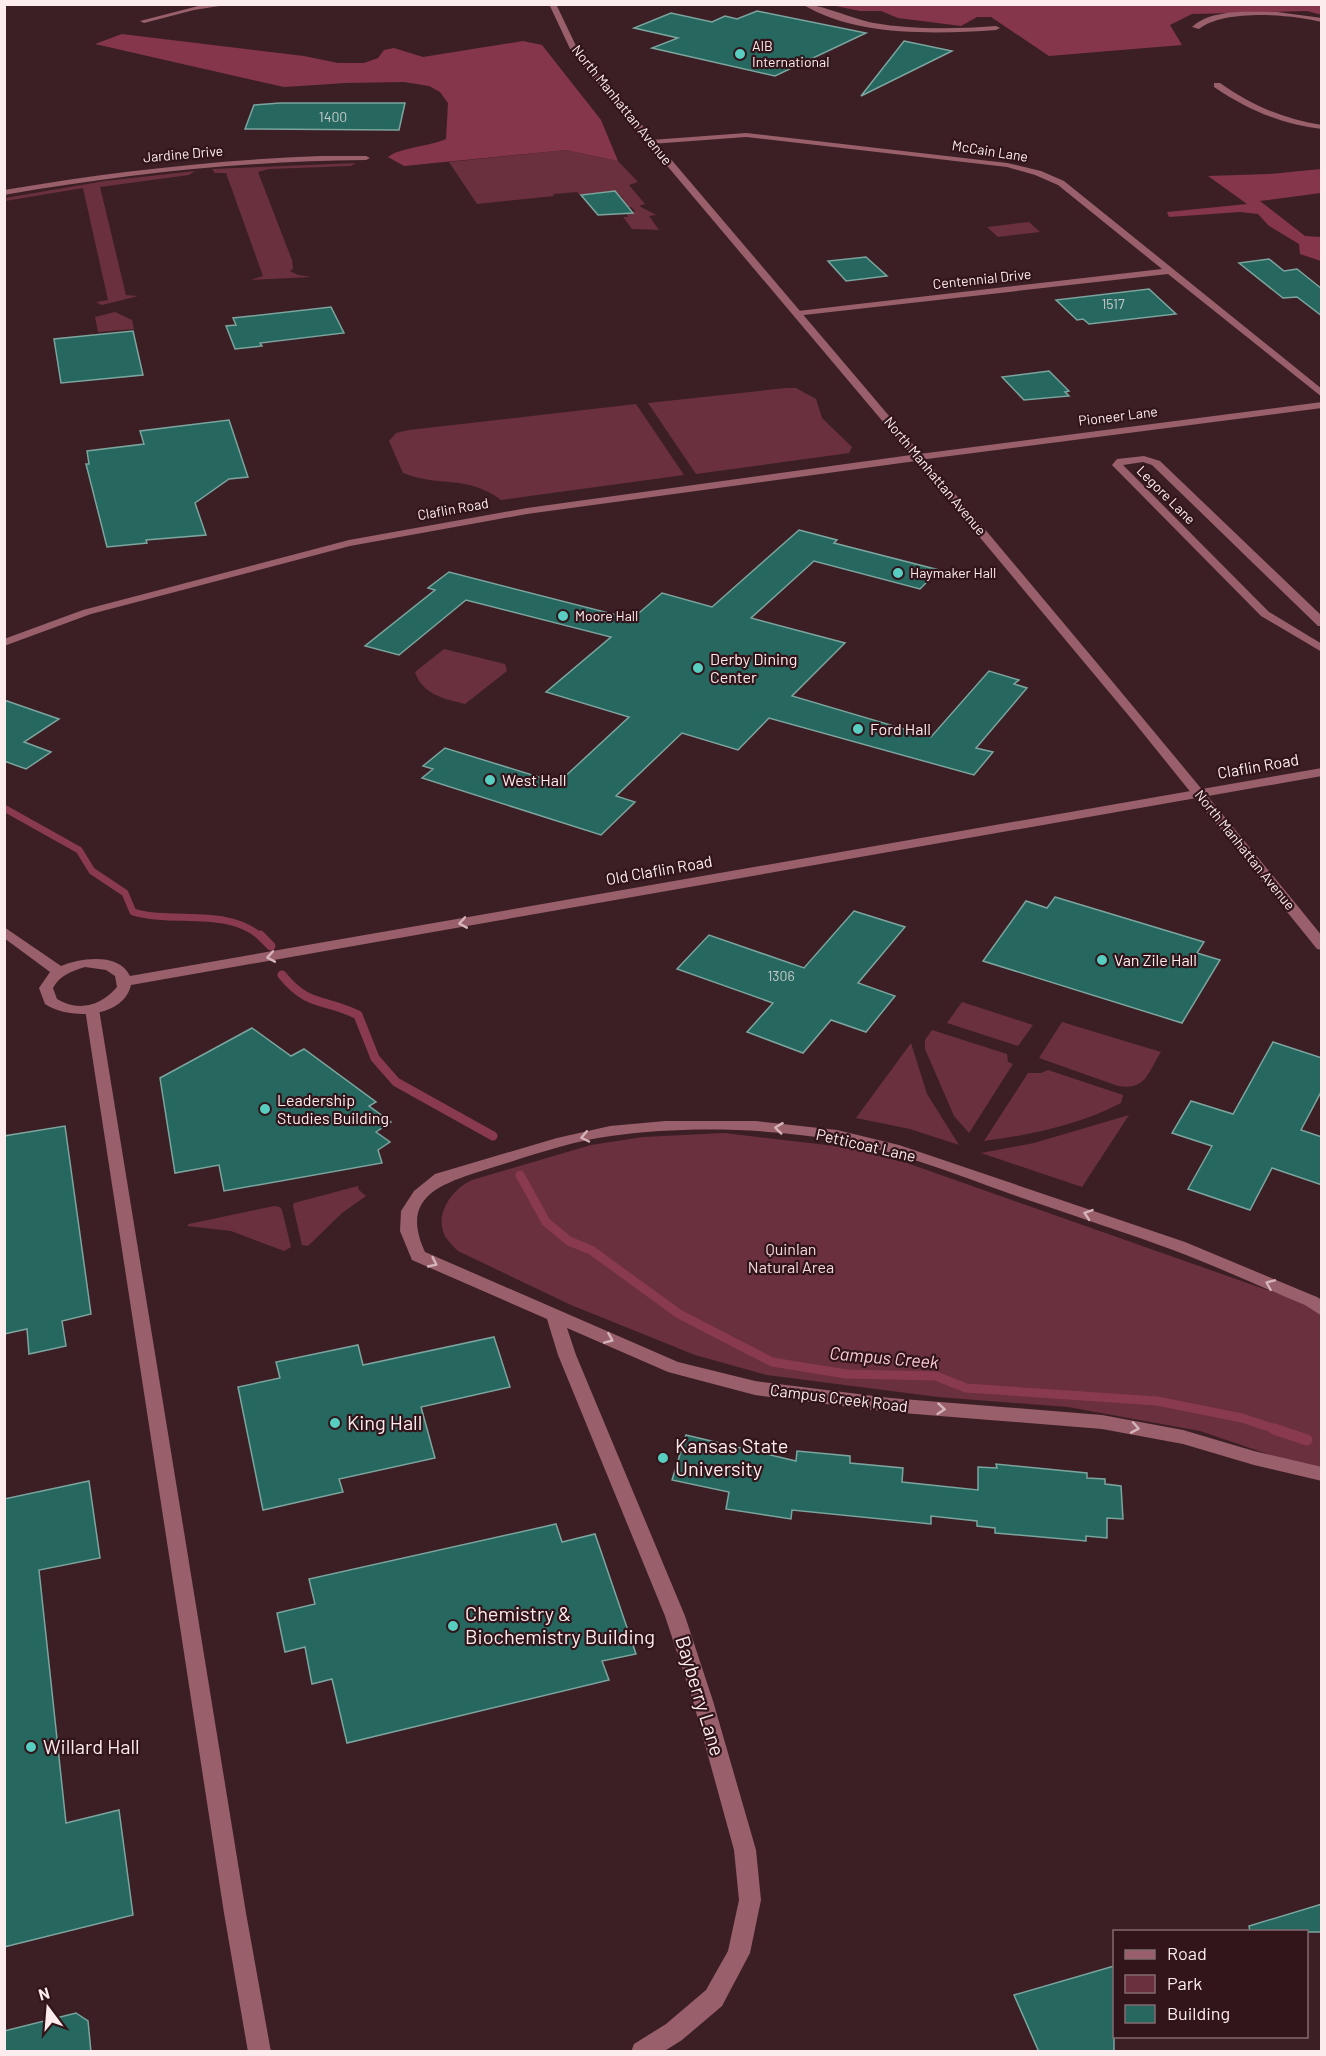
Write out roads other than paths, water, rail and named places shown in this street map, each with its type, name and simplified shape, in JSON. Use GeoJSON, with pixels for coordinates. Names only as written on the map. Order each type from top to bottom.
{"type":"FeatureCollection","features":[{"type":"Feature","properties":{"kind":"street"},"geometry":{"type":"LineString","coordinates":[[144,21],[194,8],[229,4]]}},
{"type":"Feature","properties":{"kind":"street","name":"North Manhattan Avenue"},"geometry":{"type":"LineString","coordinates":[[552,4],[575,51],[919,457],[1199,793],[1320,943]]}},
{"type":"Feature","properties":{"kind":"street"},"geometry":{"type":"LineString","coordinates":[[805,4],[849,19],[888,27],[939,31],[996,28]]}},
{"type":"Feature","properties":{"kind":"street"},"geometry":{"type":"LineString","coordinates":[[1196,27],[1198,23],[1209,18],[1235,15],[1293,14],[1307,15],[1322,21]]}},
{"type":"Feature","properties":{"kind":"street"},"geometry":{"type":"LineString","coordinates":[[1217,86],[1247,107],[1270,117],[1291,123],[1322,127]]}},
{"type":"Feature","properties":{"kind":"street","name":"McCain Lane"},"geometry":{"type":"LineString","coordinates":[[651,142],[746,135],[997,164],[1038,173],[1061,183],[1322,394]]}},
{"type":"Feature","properties":{"kind":"street","name":"Jardine Drive"},"geometry":{"type":"LineString","coordinates":[[4,192],[128,173],[203,165],[291,159],[366,158]]}},
{"type":"Feature","properties":{"kind":"street","name":"Centennial Drive"},"geometry":{"type":"LineString","coordinates":[[798,314],[1170,271]]}},
{"type":"Feature","properties":{"kind":"street","name":"Pioneer Lane"},"geometry":{"type":"LineString","coordinates":[[919,457],[1322,405]]}},
{"type":"Feature","properties":{"kind":"street","name":"Claflin Road"},"geometry":{"type":"LineString","coordinates":[[4,643],[87,612],[349,543],[527,511],[919,457]]}},
{"type":"Feature","properties":{"kind":"street","name":"Legore Lane"},"geometry":{"type":"LineString","coordinates":[[1322,623],[1156,463],[1134,459],[1121,461],[1117,465],[1265,614],[1322,649]]}},
{"type":"Feature","properties":{"kind":"street","name":"Claflin Road"},"geometry":{"type":"LineString","coordinates":[[1199,793],[1322,772]]}},
{"type":"Feature","properties":{"kind":"street","name":"Old Claflin Road"},"geometry":{"type":"LineString","coordinates":[[125,981],[1199,793]]}},
{"type":"Feature","properties":{"kind":"street"},"geometry":{"type":"LineString","coordinates":[[4,931],[60,972]]}},
{"type":"Feature","properties":{"kind":"street"},"geometry":{"type":"LineString","coordinates":[[85,963],[115,968],[122,974],[125,981],[119,995],[112,1001],[92,1009],[69,1010],[58,1007],[50,1001],[46,988],[54,976],[60,972],[85,963]]}},
{"type":"Feature","properties":{"kind":"street"},"geometry":{"type":"LineString","coordinates":[[92,1009],[234,1902],[260,2052]]}},
{"type":"Feature","properties":{"kind":"street","name":"Petticoat Lane"},"geometry":{"type":"LineString","coordinates":[[406,1216],[423,1192],[441,1178],[557,1143],[610,1131],[665,1126],[756,1126],[837,1135],[899,1150],[1179,1246],[1311,1301],[1322,1310]]}},
{"type":"Feature","properties":{"kind":"street","name":"Campus Creek Road"},"geometry":{"type":"LineString","coordinates":[[406,1216],[408,1235],[418,1256],[674,1367],[755,1388],[890,1405],[1102,1422],[1183,1437],[1254,1458],[1322,1474]]}},
{"type":"Feature","properties":{"kind":"street","name":"Bayberry Lane"},"geometry":{"type":"LineString","coordinates":[[555,1316],[567,1355],[675,1616],[704,1701],[745,1850],[750,1900],[739,1953],[714,1998],[674,2032],[642,2052]]}},
{"type":"Feature","properties":{"kind":"waterway","name":"Campus Creek"},"geometry":{"type":"LineString","coordinates":[[4,808],[79,850],[92,871],[125,893],[133,912],[232,922],[261,937]]}},
{"type":"Feature","properties":{"kind":"waterway","name":"Campus Creek"},"geometry":{"type":"LineString","coordinates":[[260,935],[271,946]]}},
{"type":"Feature","properties":{"kind":"waterway","name":"Campus Creek"},"geometry":{"type":"LineString","coordinates":[[282,975],[300,993],[309,998],[358,1015],[375,1058],[396,1082],[493,1136]]}},
{"type":"Feature","properties":{"kind":"waterway","name":"Campus Creek"},"geometry":{"type":"LineString","coordinates":[[520,1175],[546,1222],[569,1241],[591,1250],[679,1314],[772,1362],[846,1374],[936,1376],[966,1388],[1157,1401],[1242,1418],[1278,1430]]}},
{"type":"Feature","properties":{"kind":"waterway","name":"Campus Creek"},"geometry":{"type":"LineString","coordinates":[[1274,1429],[1307,1440]]}},
{"type":"Feature","properties":{"kind":"place","name":"AIB International"},"geometry":{"type":"Point","coordinates":[740,54]}},
{"type":"Feature","properties":{"kind":"place","name":"Haymaker Hall"},"geometry":{"type":"Point","coordinates":[898,573]}},
{"type":"Feature","properties":{"kind":"place","name":"Moore Hall"},"geometry":{"type":"Point","coordinates":[563,616]}},
{"type":"Feature","properties":{"kind":"place","name":"Derby Dining Center"},"geometry":{"type":"Point","coordinates":[698,668]}},
{"type":"Feature","properties":{"kind":"place","name":"Ford Hall"},"geometry":{"type":"Point","coordinates":[858,729]}},
{"type":"Feature","properties":{"kind":"place","name":"West Hall"},"geometry":{"type":"Point","coordinates":[490,780]}},
{"type":"Feature","properties":{"kind":"place","name":"Van Zile Hall"},"geometry":{"type":"Point","coordinates":[1102,960]}},
{"type":"Feature","properties":{"kind":"place","name":"Leadership Studies Building"},"geometry":{"type":"Point","coordinates":[265,1109]}},
{"type":"Feature","properties":{"kind":"place","name":"King Hall"},"geometry":{"type":"Point","coordinates":[335,1423]}},
{"type":"Feature","properties":{"kind":"place","name":"Kansas State University"},"geometry":{"type":"Point","coordinates":[663,1458]}},
{"type":"Feature","properties":{"kind":"place","name":"Chemistry & Biochemistry Building"},"geometry":{"type":"Point","coordinates":[453,1626]}},
{"type":"Feature","properties":{"kind":"place","name":"Willard Hall"},"geometry":{"type":"Point","coordinates":[31,1747]}},
{"type":"Feature","properties":{"kind":"park label","name":"Quinlan Natural Area"},"geometry":{"type":"Point","coordinates":[791,1258]}}]}
